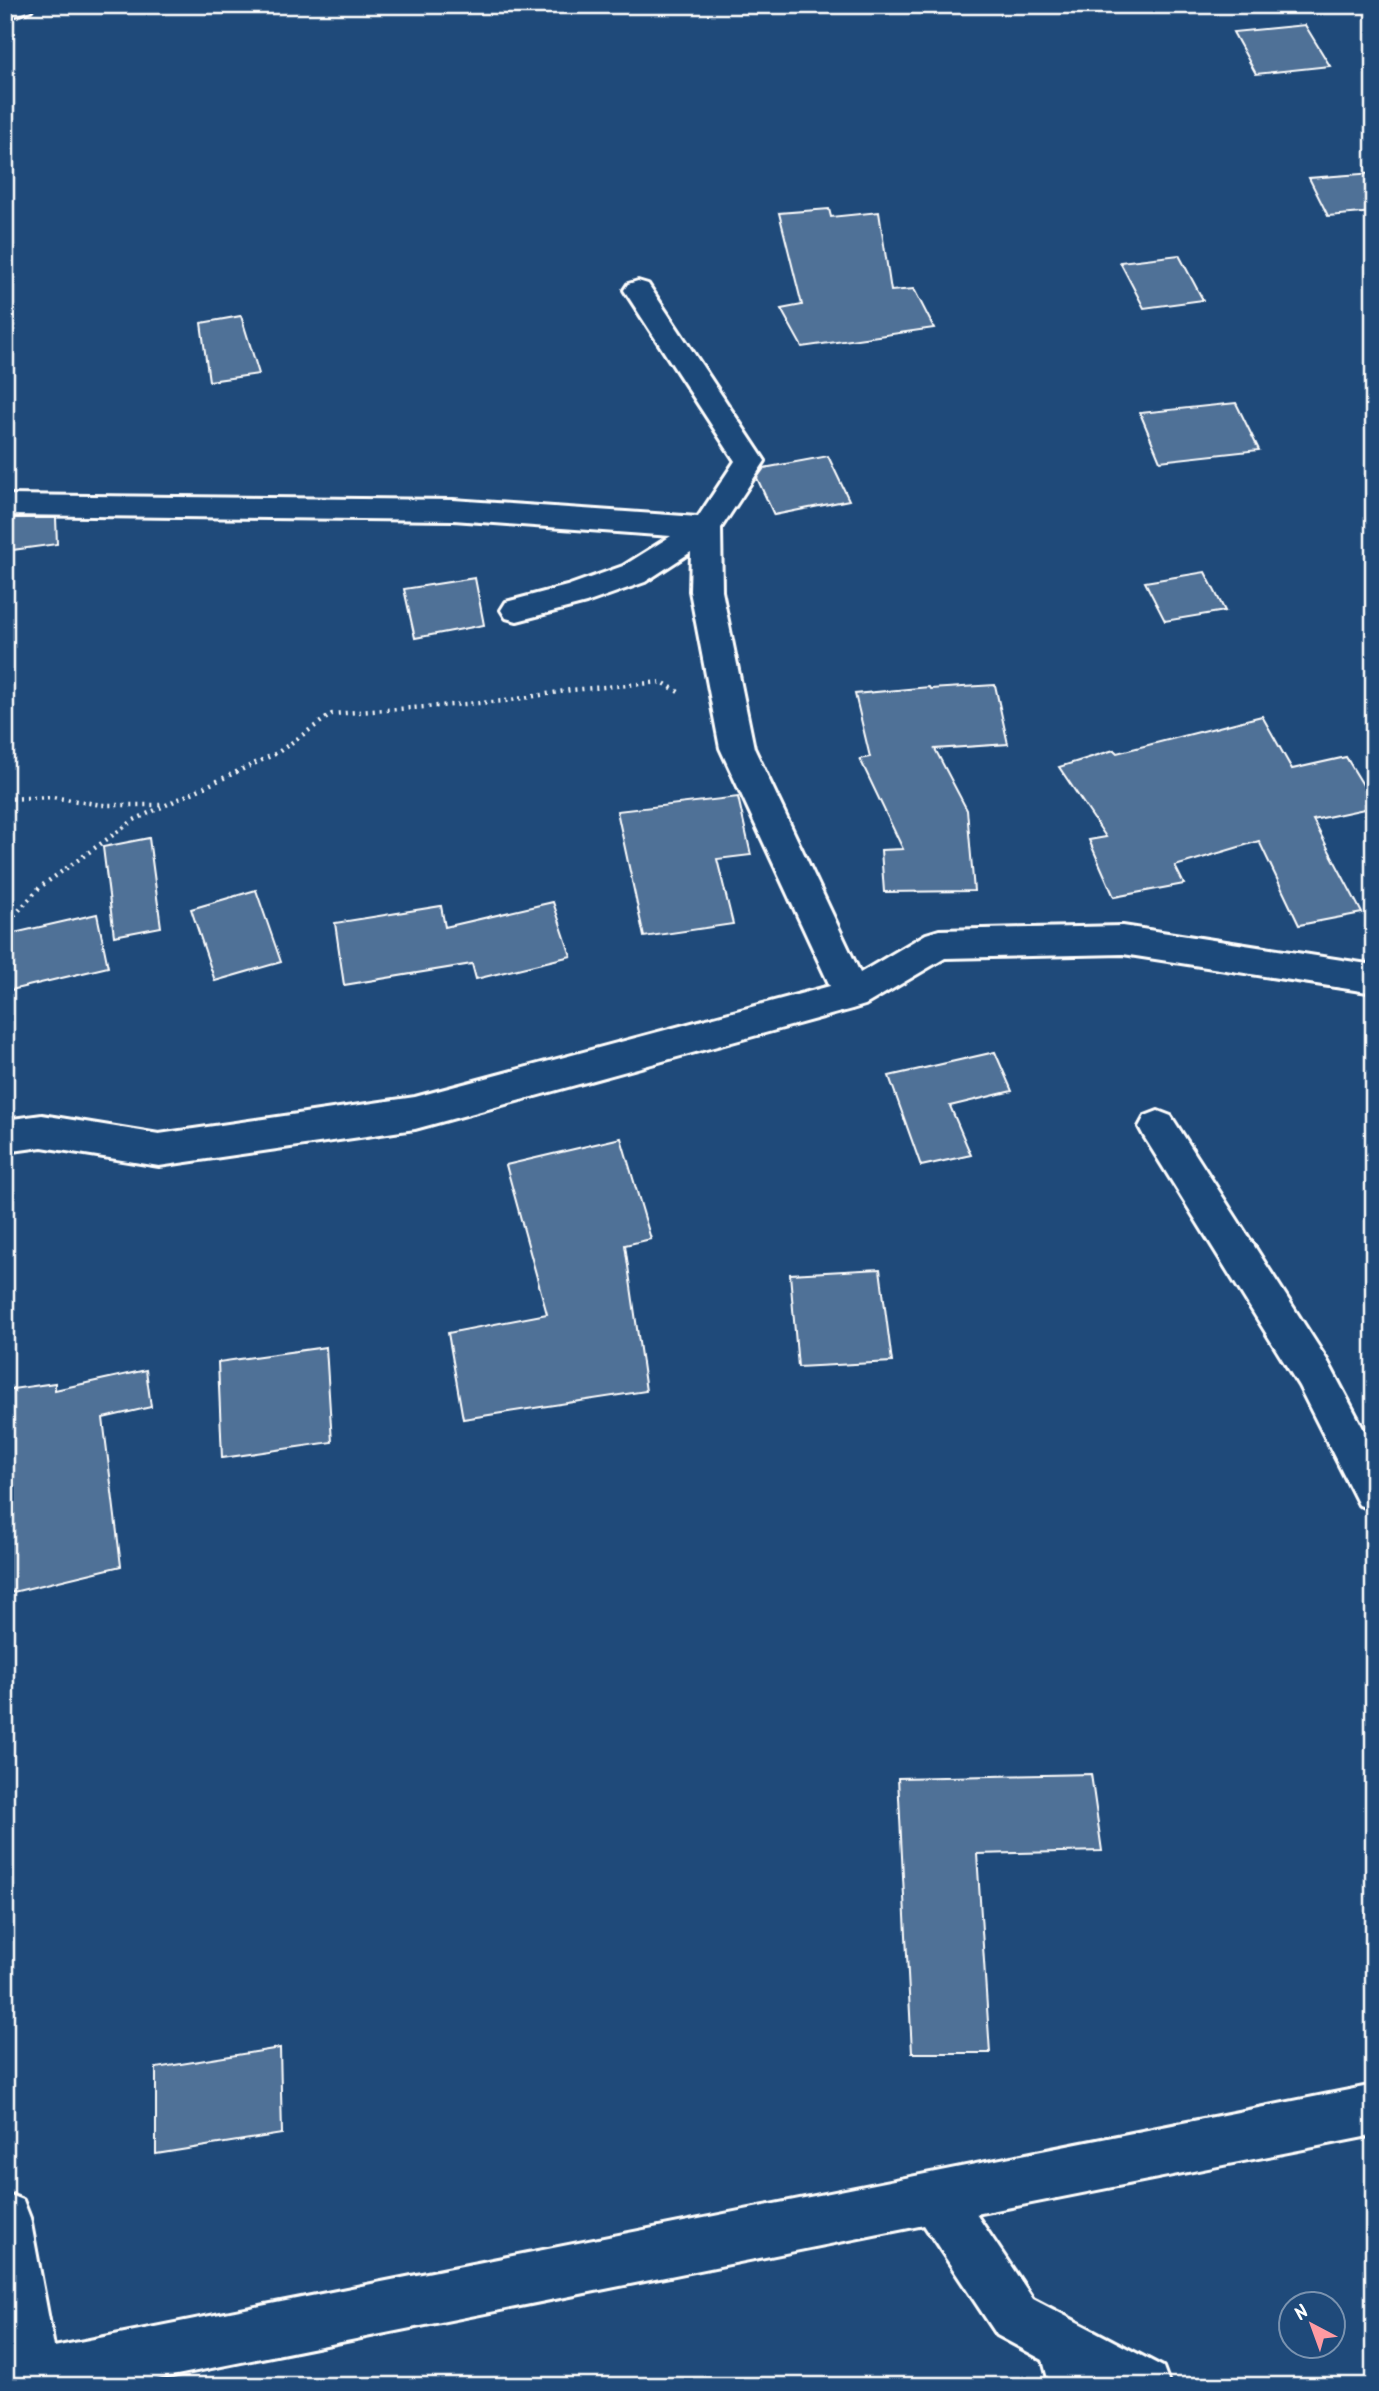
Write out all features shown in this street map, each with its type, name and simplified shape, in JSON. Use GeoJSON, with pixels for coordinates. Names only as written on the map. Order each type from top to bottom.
{"type":"FeatureCollection","features":[{"type":"Feature","properties":{"kind":"street"},"geometry":{"type":"LineString","coordinates":[[5,12],[22,5]]}},
{"type":"Feature","properties":{"kind":"street"},"geometry":{"type":"LineString","coordinates":[[517,610],[575,595],[634,574],[706,528],[750,461],[638,290]]}},
{"type":"Feature","properties":{"kind":"street"},"geometry":{"type":"LineString","coordinates":[[5,505],[453,510],[706,528]]}},
{"type":"Feature","properties":{"kind":"street"},"geometry":{"type":"LineString","coordinates":[[706,528],[706,591],[737,748],[852,995]]}},
{"type":"Feature","properties":{"kind":"street"},"geometry":{"type":"LineString","coordinates":[[5,1136],[42,1131],[159,1150],[415,1113],[852,995],[939,944],[1123,940],[1374,979]]}},
{"type":"Feature","properties":{"kind":"street"},"geometry":{"type":"LineString","coordinates":[[1158,1127],[1313,1373],[1374,1491]]}},
{"type":"Feature","properties":{"kind":"street"},"geometry":{"type":"LineString","coordinates":[[5,2218],[19,2381],[1374,2110]]}},
{"type":"Feature","properties":{"kind":"street"},"geometry":{"type":"LineString","coordinates":[[935,2197],[1016,2317],[1070,2364],[1144,2386]]}},
{"type":"Feature","properties":{"kind":"path"},"geometry":{"type":"LineString","coordinates":[[5,926],[40,887],[134,820],[277,753],[332,714],[505,701],[571,690],[662,682],[732,718]]}},
{"type":"Feature","properties":{"kind":"path"},"geometry":{"type":"LineString","coordinates":[[5,799],[52,797],[102,805],[167,805]]}},
{"type":"Feature","properties":{"kind":"building"},"geometry":{"type":"Polygon","coordinates":[[[1305,25],[1330,66],[1256,74],[1233,32],[1305,25]]]}},
{"type":"Feature","properties":{"kind":"building"},"geometry":{"type":"Polygon","coordinates":[[[1374,173],[1374,212],[1328,216],[1309,178],[1374,173]]]}},
{"type":"Feature","properties":{"kind":"building"},"geometry":{"type":"Polygon","coordinates":[[[829,209],[831,217],[879,212],[891,291],[914,289],[934,328],[802,347],[781,309],[802,305],[779,213],[829,209]]]}},
{"type":"Feature","properties":{"kind":"building"},"geometry":{"type":"Polygon","coordinates":[[[1179,255],[1203,300],[1144,308],[1120,262],[1179,255]]]}},
{"type":"Feature","properties":{"kind":"building"},"geometry":{"type":"Polygon","coordinates":[[[241,316],[259,374],[209,381],[201,323],[241,316]]]}},
{"type":"Feature","properties":{"kind":"building"},"geometry":{"type":"Polygon","coordinates":[[[1236,403],[1259,450],[1160,461],[1140,413],[1236,403]]]}},
{"type":"Feature","properties":{"kind":"building"},"geometry":{"type":"Polygon","coordinates":[[[828,456],[849,500],[774,515],[757,478],[764,468],[828,456]]]}},
{"type":"Feature","properties":{"kind":"building"},"geometry":{"type":"Polygon","coordinates":[[[5,518],[56,518],[57,544],[5,551],[5,518]]]}},
{"type":"Feature","properties":{"kind":"building"},"geometry":{"type":"Polygon","coordinates":[[[1205,572],[1225,611],[1165,621],[1145,582],[1205,572]]]}},
{"type":"Feature","properties":{"kind":"building"},"geometry":{"type":"Polygon","coordinates":[[[475,578],[484,625],[415,638],[404,589],[475,578]]]}},
{"type":"Feature","properties":{"kind":"building"},"geometry":{"type":"Polygon","coordinates":[[[995,685],[1008,744],[935,749],[967,810],[974,891],[884,892],[881,850],[903,849],[860,759],[870,757],[855,694],[929,687],[995,685]]]}},
{"type":"Feature","properties":{"kind":"building"},"geometry":{"type":"Polygon","coordinates":[[[1262,716],[1292,769],[1346,757],[1374,803],[1374,807],[1313,820],[1362,913],[1299,925],[1259,841],[1175,866],[1184,884],[1114,897],[1089,840],[1106,837],[1059,767],[1114,750],[1117,753],[1262,716]]]}},
{"type":"Feature","properties":{"kind":"building"},"geometry":{"type":"Polygon","coordinates":[[[738,797],[751,855],[717,859],[733,924],[644,937],[617,811],[738,797]]]}},
{"type":"Feature","properties":{"kind":"building"},"geometry":{"type":"Polygon","coordinates":[[[149,838],[161,927],[114,936],[103,847],[149,838]]]}},
{"type":"Feature","properties":{"kind":"building"},"geometry":{"type":"Polygon","coordinates":[[[256,890],[281,962],[215,981],[191,909],[256,890]]]}},
{"type":"Feature","properties":{"kind":"building"},"geometry":{"type":"Polygon","coordinates":[[[553,902],[571,956],[476,979],[472,964],[344,985],[335,923],[441,906],[445,927],[553,902]]]}},
{"type":"Feature","properties":{"kind":"building"},"geometry":{"type":"Polygon","coordinates":[[[97,914],[108,967],[11,990],[5,956],[5,935],[97,914]]]}},
{"type":"Feature","properties":{"kind":"building"},"geometry":{"type":"Polygon","coordinates":[[[995,1052],[1012,1091],[950,1106],[971,1155],[921,1166],[889,1076],[995,1052]]]}},
{"type":"Feature","properties":{"kind":"building"},"geometry":{"type":"Polygon","coordinates":[[[621,1138],[651,1239],[625,1245],[646,1391],[463,1419],[448,1333],[547,1314],[506,1165],[621,1138]]]}},
{"type":"Feature","properties":{"kind":"building"},"geometry":{"type":"Polygon","coordinates":[[[880,1269],[892,1362],[798,1367],[790,1274],[880,1269]]]}},
{"type":"Feature","properties":{"kind":"building"},"geometry":{"type":"Polygon","coordinates":[[[326,1347],[332,1442],[222,1458],[218,1362],[326,1347]]]}},
{"type":"Feature","properties":{"kind":"building"},"geometry":{"type":"Polygon","coordinates":[[[146,1370],[151,1407],[103,1418],[121,1566],[5,1594],[5,1390],[55,1383],[55,1390],[146,1370]]]}},
{"type":"Feature","properties":{"kind":"building"},"geometry":{"type":"Polygon","coordinates":[[[1091,1774],[1102,1851],[977,1854],[990,2053],[912,2053],[898,1778],[1091,1774]]]}},
{"type":"Feature","properties":{"kind":"building"},"geometry":{"type":"Polygon","coordinates":[[[280,2048],[282,2134],[156,2154],[156,2068],[280,2048]]]}}]}
